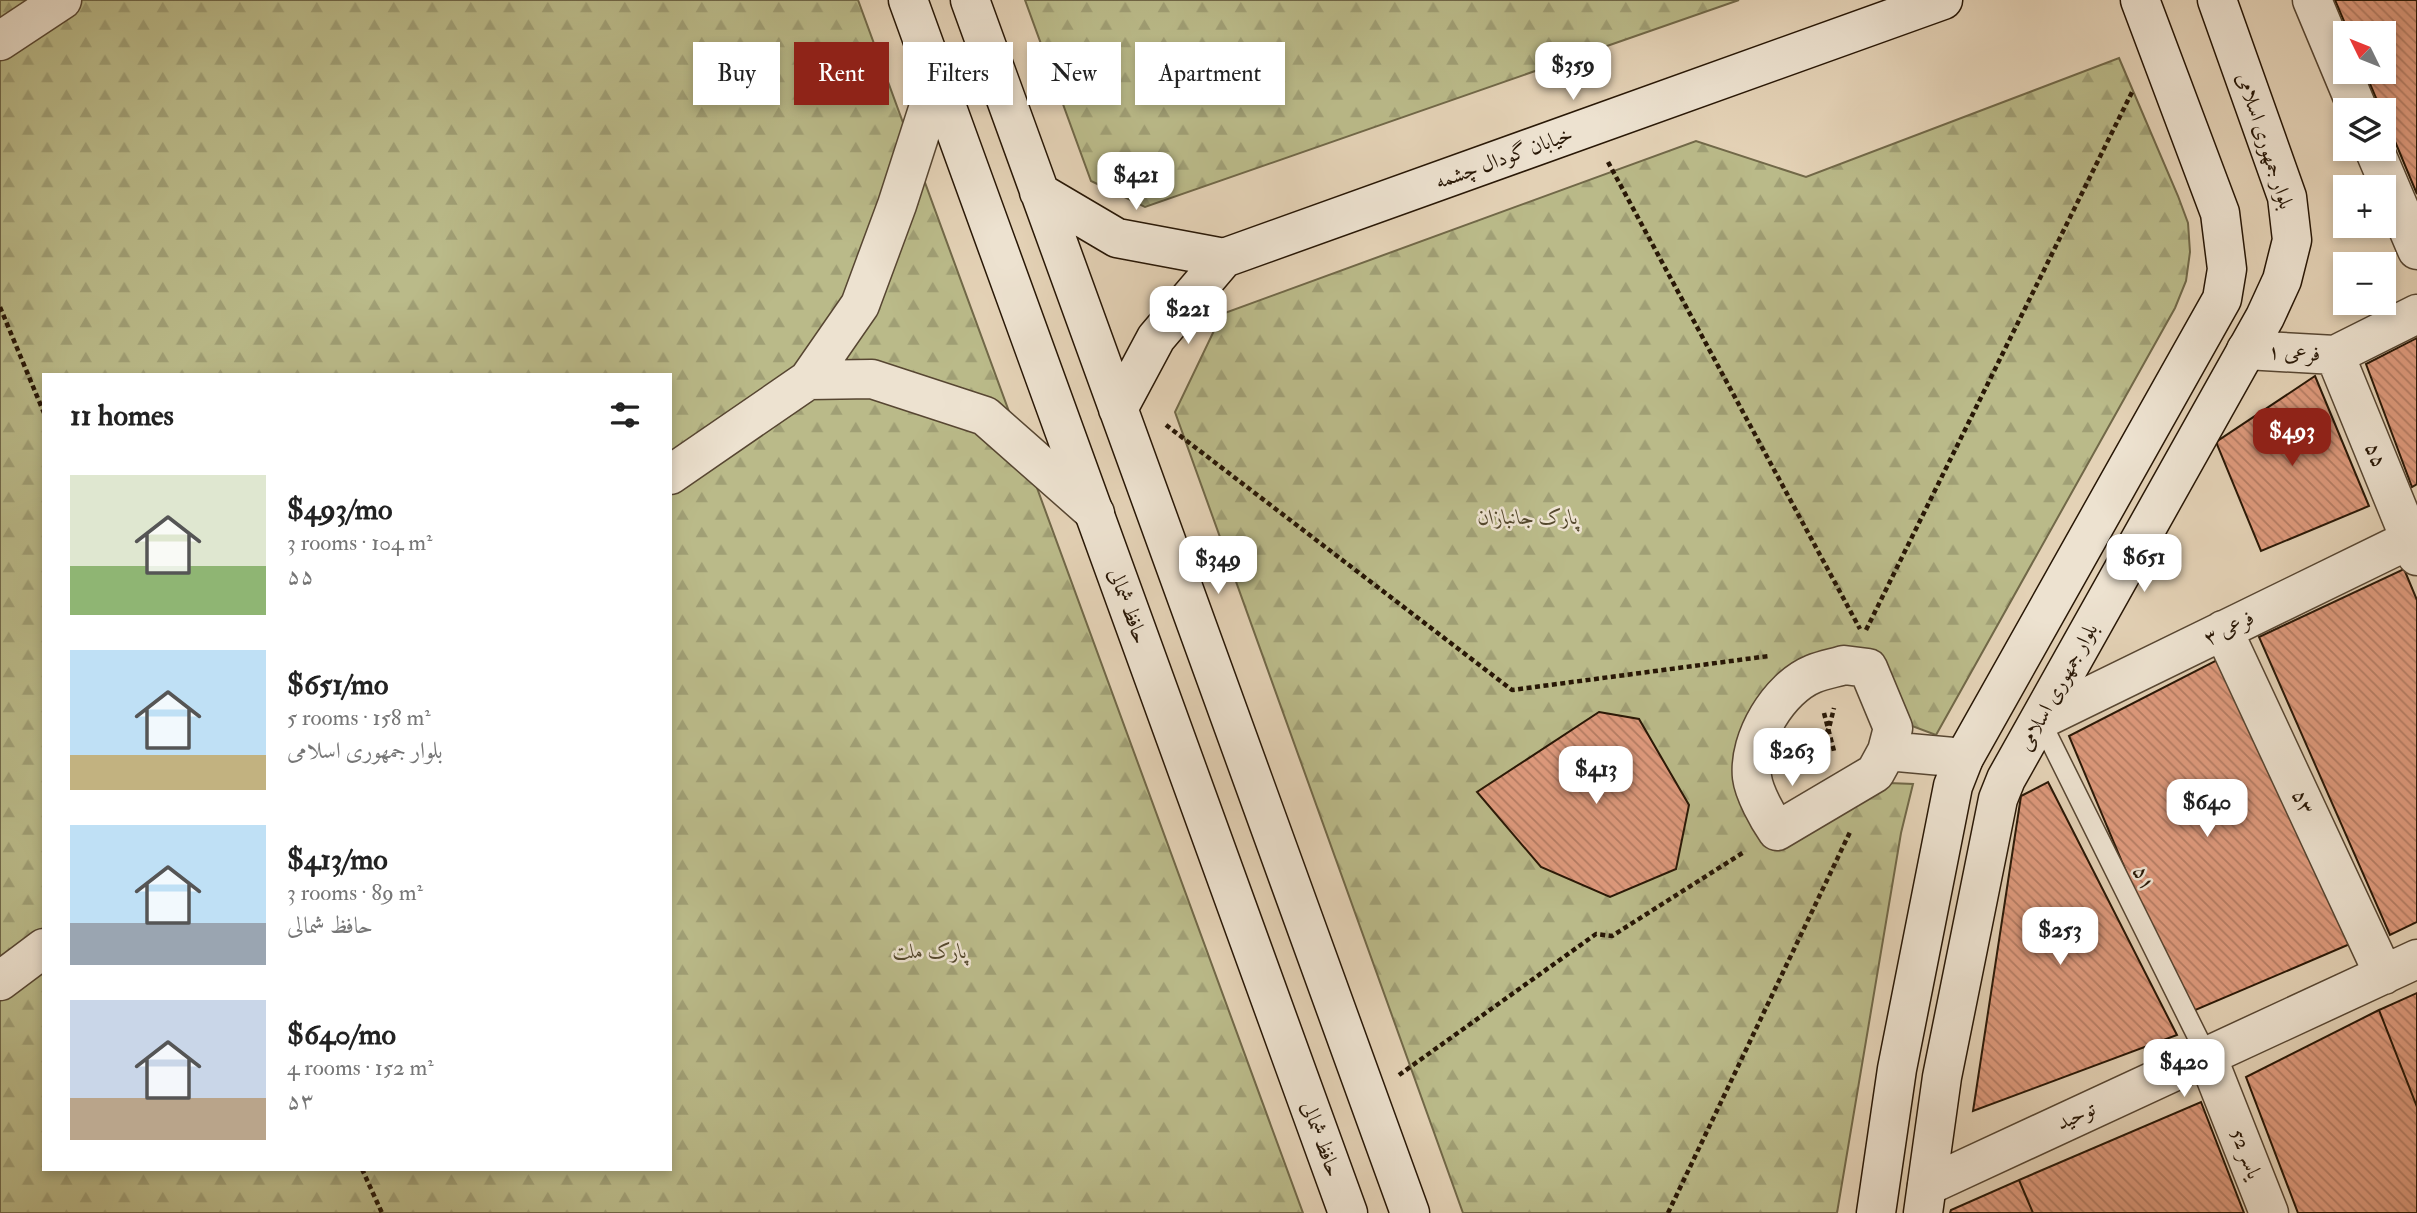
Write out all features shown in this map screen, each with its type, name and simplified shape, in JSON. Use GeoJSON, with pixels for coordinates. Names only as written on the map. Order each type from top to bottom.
{"type":"FeatureCollection","features":[{"type":"Feature","properties":{"kind":"main road"},"geometry":{"type":"LineString","coordinates":[[0,41],[62,0]]}},
{"type":"Feature","properties":{"kind":"main road","name":"حافظ شمالی"},"geometry":{"type":"LineString","coordinates":[[908,0],[923,42]]}},
{"type":"Feature","properties":{"kind":"main road"},"geometry":{"type":"LineString","coordinates":[[970,0],[1039,192],[1122,402],[1410,1213]]}},
{"type":"Feature","properties":{"kind":"main road","name":"خیابان گودال چشمه"},"geometry":{"type":"LineString","coordinates":[[1224,258],[1943,0]]}},
{"type":"Feature","properties":{"kind":"main road"},"geometry":{"type":"LineString","coordinates":[[1876,1213],[1897,1069],[1953,786],[1964,758],[2222,299],[2227,269],[2220,213],[2140,0]]}},
{"type":"Feature","properties":{"kind":"main road","name":"بلوار جمهوری اسلامی"},"geometry":{"type":"LineString","coordinates":[[1925,1199],[1942,1077],[1998,799],[2006,779],[2265,317],[2282,280],[2291,240],[2287,197],[2217,0]]}},
{"type":"Feature","properties":{"kind":"main road"},"geometry":{"type":"LineString","coordinates":[[2312,0],[2353,98]]}},
{"type":"Feature","properties":{"kind":"main road"},"geometry":{"type":"LineString","coordinates":[[672,474],[808,380],[860,305],[897,205],[929,105]]}},
{"type":"Feature","properties":{"kind":"main road","name":"حافظ شمالی"},"geometry":{"type":"LineString","coordinates":[[946,105],[1348,1213]]}},
{"type":"Feature","properties":{"kind":"main road"},"geometry":{"type":"LineString","coordinates":[[2379,161],[2417,250]]}},
{"type":"Feature","properties":{"kind":"main road"},"geometry":{"type":"LineString","coordinates":[[1039,192],[1116,238],[1224,258],[1156,338],[1122,402]]}},
{"type":"Feature","properties":{"kind":"main road","name":"فرعی ۱"},"geometry":{"type":"LineString","coordinates":[[2246,350],[2335,355],[2417,314]]}},
{"type":"Feature","properties":{"kind":"main road","name":"۵۵"},"geometry":{"type":"LineString","coordinates":[[2335,355],[2415,544]]}},
{"type":"Feature","properties":{"kind":"main road"},"geometry":{"type":"LineString","coordinates":[[808,380],[872,379],[985,416],[1094,513]]}},
{"type":"Feature","properties":{"kind":"main road","name":"فرعی ۳"},"geometry":{"type":"LineString","coordinates":[[2040,720],[2223,630],[2415,544]]}},
{"type":"Feature","properties":{"kind":"main road","name":"۵۳"},"geometry":{"type":"LineString","coordinates":[[2223,630],[2400,967]]}},
{"type":"Feature","properties":{"kind":"main road"},"geometry":{"type":"LineString","coordinates":[[1868,668],[1893,728],[1887,751],[1875,773],[1777,831],[1768,817],[1752,777],[1755,749],[1764,723],[1778,700],[1828,670],[1868,668]]}},
{"type":"Feature","properties":{"kind":"main road"},"geometry":{"type":"LineString","coordinates":[[1887,751],[1964,758]]}},
{"type":"Feature","properties":{"kind":"main road"},"geometry":{"type":"LineString","coordinates":[[0,981],[42,950]]}},
{"type":"Feature","properties":{"kind":"main road","name":"توحید"},"geometry":{"type":"LineString","coordinates":[[1925,1199],[2207,1056],[2400,967]]}},
{"type":"Feature","properties":{"kind":"main road","name":"یاسر 52"},"geometry":{"type":"LineString","coordinates":[[2207,1056],[2269,1213]]}},
{"type":"Feature","properties":{"kind":"lane","name":"۵۱"},"geometry":{"type":"LineString","coordinates":[[2040,720],[2207,1056]]}},
{"type":"Feature","properties":{"kind":"path"},"geometry":{"type":"LineString","coordinates":[[1589,128],[1863,635],[2156,44]]}},
{"type":"Feature","properties":{"kind":"path"},"geometry":{"type":"LineString","coordinates":[[0,307],[42,408]]}},
{"type":"Feature","properties":{"kind":"path"},"geometry":{"type":"LineString","coordinates":[[1122,402],[1512,690],[1766,655],[1828,670]]}},
{"type":"Feature","properties":{"kind":"path"},"geometry":{"type":"LineString","coordinates":[[1668,1213],[1850,835],[1829,728],[1828,670]]}},
{"type":"Feature","properties":{"kind":"path"},"geometry":{"type":"LineString","coordinates":[[1806,774],[1829,728],[1828,670]]}},
{"type":"Feature","properties":{"kind":"path"},"geometry":{"type":"LineString","coordinates":[[1368,1097],[1595,934],[1612,936],[1777,831]]}},
{"type":"Feature","properties":{"kind":"path"},"geometry":{"type":"LineString","coordinates":[[363,1171],[382,1213]]}},
{"type":"Feature","properties":{"kind":"green space","name":"پارک ملت"},"geometry":{"type":"Polygon","coordinates":[[[0,0],[858,0],[873,42],[794,42],[794,105],[889,105],[889,85],[1303,1213],[0,1213],[0,0]]]}},
{"type":"Feature","properties":{"kind":"green space"},"geometry":{"type":"Polygon","coordinates":[[[1025,0],[1739,0],[1145,207],[1091,181],[1063,105],[1121,105],[1121,42],[1040,42],[1025,0]]]}},
{"type":"Feature","properties":{"kind":"green space","name":"پارک جانبازان"},"geometry":{"type":"Polygon","coordinates":[[[2119,58],[2188,223],[2190,252],[2186,281],[2175,308],[1936,735],[1904,723],[1871,650],[1767,691],[1761,827],[1889,783],[1913,784],[1901,833],[1837,1213],[1463,1213],[1175,412],[1222,314],[1696,141],[1806,177],[2119,58]]]}},
{"type":"Feature","properties":{"kind":"building"},"geometry":{"type":"Polygon","coordinates":[[[2335,0],[2417,0],[2417,194],[2396,144],[2396,98],[2376,98],[2370,84],[2396,84],[2396,21],[2344,21],[2335,0]]]}},
{"type":"Feature","properties":{"kind":"building"},"geometry":{"type":"Polygon","coordinates":[[[2417,338],[2417,484],[2412,487],[2366,364],[2417,338]]]}},
{"type":"Feature","properties":{"kind":"building"},"geometry":{"type":"Polygon","coordinates":[[[2315,376],[2369,506],[2261,551],[2216,442],[2315,376]]]}},
{"type":"Feature","properties":{"kind":"building"},"geometry":{"type":"Polygon","coordinates":[[[2404,569],[2417,600],[2417,922],[2390,935],[2259,637],[2404,569]]]}},
{"type":"Feature","properties":{"kind":"building"},"geometry":{"type":"Polygon","coordinates":[[[2219,659],[2350,944],[2186,1014],[2069,736],[2219,659]]]}},
{"type":"Feature","properties":{"kind":"building"},"geometry":{"type":"Polygon","coordinates":[[[1599,712],[1639,719],[1689,805],[1676,869],[1610,897],[1541,867],[1477,792],[1599,712]]]}},
{"type":"Feature","properties":{"kind":"building"},"geometry":{"type":"Polygon","coordinates":[[[2048,782],[2177,1035],[1973,1111],[2021,796],[2048,782]]]}},
{"type":"Feature","properties":{"kind":"building"},"geometry":{"type":"Polygon","coordinates":[[[2417,993],[2417,1107],[2379,1010],[2417,993]]]}},
{"type":"Feature","properties":{"kind":"building"},"geometry":{"type":"Polygon","coordinates":[[[2379,1010],[2417,1107],[2417,1213],[2298,1213],[2246,1077],[2379,1010]]]}},
{"type":"Feature","properties":{"kind":"building"},"geometry":{"type":"Polygon","coordinates":[[[2201,1102],[2244,1213],[2033,1213],[2019,1180],[2201,1102]]]}},
{"type":"Feature","properties":{"kind":"building"},"geometry":{"type":"Polygon","coordinates":[[[2019,1180],[2033,1213],[1950,1213],[1951,1210],[2019,1180]]]}}]}
